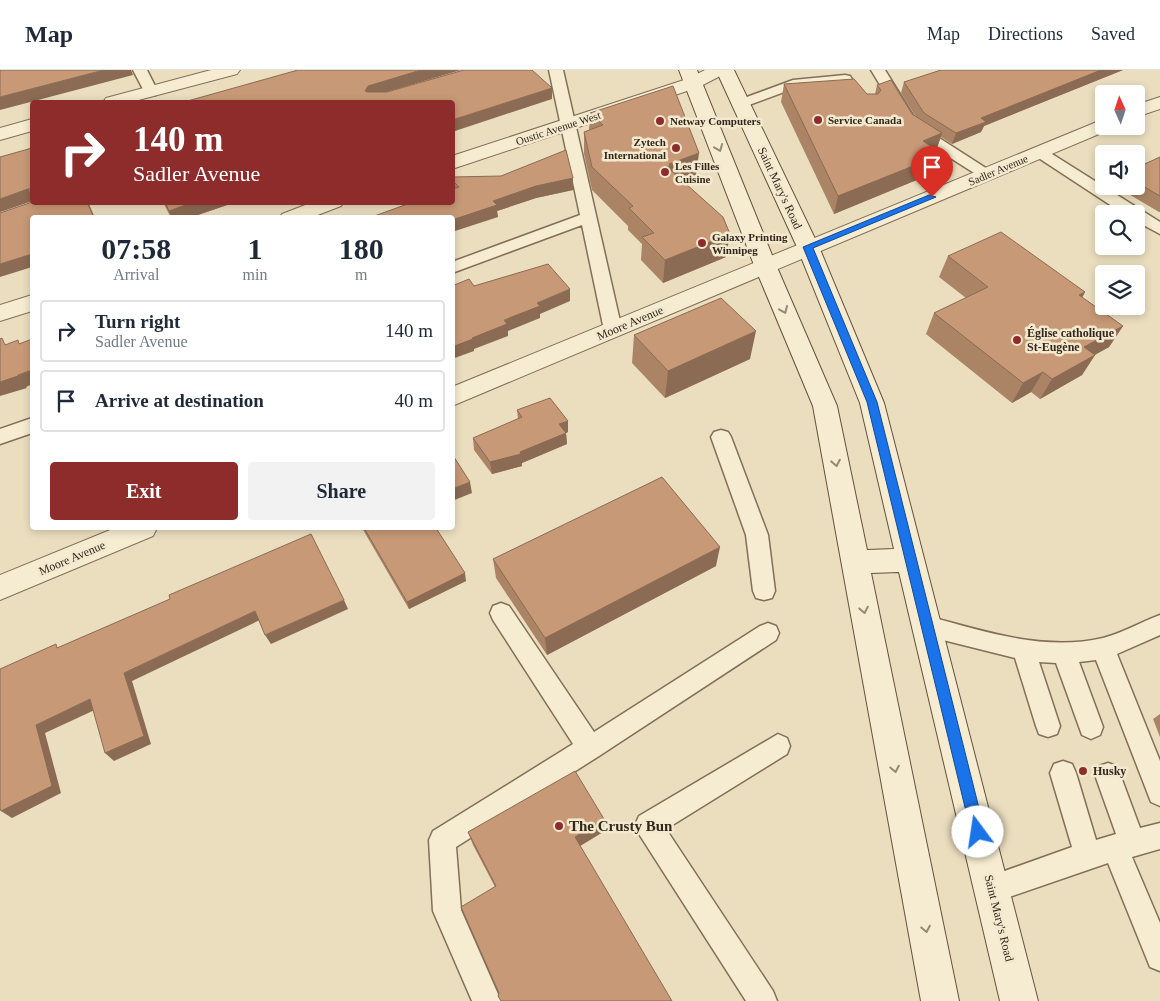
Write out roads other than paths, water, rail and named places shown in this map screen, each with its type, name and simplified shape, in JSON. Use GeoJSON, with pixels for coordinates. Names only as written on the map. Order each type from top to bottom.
{"type":"FeatureCollection","features":[{"type":"Feature","properties":{"kind":"main road"},"geometry":{"type":"LineString","coordinates":[[120,100],[231,70]]}},
{"type":"Feature","properties":{"kind":"main road","name":"Oustic Avenue West"},"geometry":{"type":"LineString","coordinates":[[455,162],[568,125],[691,76],[718,70]]}},
{"type":"Feature","properties":{"kind":"main road","name":"Saint Mary's Road"},"geometry":{"type":"LineString","coordinates":[[724,70],[808,247],[872,402],[1019,1001]]}},
{"type":"Feature","properties":{"kind":"main road"},"geometry":{"type":"LineString","coordinates":[[691,76],[765,265],[824,406],[940,1001]]}},
{"type":"Feature","properties":{"kind":"main road"},"geometry":{"type":"LineString","coordinates":[[1145,108],[1160,102]]}},
{"type":"Feature","properties":{"kind":"main road"},"geometry":{"type":"LineString","coordinates":[[0,134],[30,126]]}},
{"type":"Feature","properties":{"kind":"main road","name":"Sadler Avenue"},"geometry":{"type":"LineString","coordinates":[[808,247],[987,175],[1095,129]]}},
{"type":"Feature","properties":{"kind":"main road"},"geometry":{"type":"LineString","coordinates":[[297,215],[326,205]]}},
{"type":"Feature","properties":{"kind":"main road","name":"Moore Avenue"},"geometry":{"type":"LineString","coordinates":[[455,397],[808,247]]}},
{"type":"Feature","properties":{"kind":"main road"},"geometry":{"type":"LineString","coordinates":[[0,313],[30,303]]}},
{"type":"Feature","properties":{"kind":"main road","name":"Moore Avenue"},"geometry":{"type":"LineString","coordinates":[[0,588],[138,530]]}},
{"type":"Feature","properties":{"kind":"main road"},"geometry":{"type":"LineString","coordinates":[[855,562],[911,560]]}},
{"type":"Feature","properties":{"kind":"lane"},"geometry":{"type":"LineString","coordinates":[[140,70],[151,92]]}},
{"type":"Feature","properties":{"kind":"lane"},"geometry":{"type":"LineString","coordinates":[[556,70],[613,330]]}},
{"type":"Feature","properties":{"kind":"lane"},"geometry":{"type":"LineString","coordinates":[[793,84],[799,71],[802,70]]}},
{"type":"Feature","properties":{"kind":"lane"},"geometry":{"type":"LineString","coordinates":[[878,70],[913,128],[987,175]]}},
{"type":"Feature","properties":{"kind":"lane"},"geometry":{"type":"LineString","coordinates":[[740,104],[793,84],[842,75],[856,93]]}},
{"type":"Feature","properties":{"kind":"lane"},"geometry":{"type":"LineString","coordinates":[[1039,152],[1122,205]]}},
{"type":"Feature","properties":{"kind":"lane"},"geometry":{"type":"LineString","coordinates":[[455,267],[589,217]]}},
{"type":"Feature","properties":{"kind":"lane"},"geometry":{"type":"LineString","coordinates":[[1145,220],[1160,229]]}},
{"type":"Feature","properties":{"kind":"lane"},"geometry":{"type":"LineString","coordinates":[[0,437],[30,426]]}},
{"type":"Feature","properties":{"kind":"lane"},"geometry":{"type":"LineString","coordinates":[[721,437],[757,535],[764,591]]}},
{"type":"Feature","properties":{"kind":"lane"},"geometry":{"type":"LineString","coordinates":[[501,613],[590,748]]}},
{"type":"Feature","properties":{"kind":"lane"},"geometry":{"type":"LineString","coordinates":[[927,626],[1024,650],[1064,652],[1103,648],[1160,625]]}},
{"type":"Feature","properties":{"kind":"lane"},"geometry":{"type":"LineString","coordinates":[[487,1001],[447,911],[442,840],[590,748],[768,633]]}},
{"type":"Feature","properties":{"kind":"lane"},"geometry":{"type":"LineString","coordinates":[[1103,648],[1160,794]]}},
{"type":"Feature","properties":{"kind":"lane"},"geometry":{"type":"LineString","coordinates":[[1024,650],[1048,726]]}},
{"type":"Feature","properties":{"kind":"lane"},"geometry":{"type":"LineString","coordinates":[[1064,652],[1091,727]]}},
{"type":"Feature","properties":{"kind":"lane"},"geometry":{"type":"LineString","coordinates":[[763,1001],[648,825],[778,746]]}},
{"type":"Feature","properties":{"kind":"lane"},"geometry":{"type":"LineString","coordinates":[[1063,773],[1088,855]]}},
{"type":"Feature","properties":{"kind":"lane"},"geometry":{"type":"LineString","coordinates":[[1108,775],[1124,846],[1160,957]]}},
{"type":"Feature","properties":{"kind":"lane"},"geometry":{"type":"LineString","coordinates":[[992,889],[1088,855],[1160,836]]}},
{"type":"Feature","properties":{"kind":"place","name":"Service Canada"},"geometry":{"type":"Point","coordinates":[818,120]}},
{"type":"Feature","properties":{"kind":"place","name":"Netway Computers"},"geometry":{"type":"Point","coordinates":[660,121]}},
{"type":"Feature","properties":{"kind":"place","name":"Zytech International"},"geometry":{"type":"Point","coordinates":[676,148]}},
{"type":"Feature","properties":{"kind":"place","name":"Les Filles Cuisine"},"geometry":{"type":"Point","coordinates":[665,172]}},
{"type":"Feature","properties":{"kind":"place","name":"Galaxy Printing Winnipeg"},"geometry":{"type":"Point","coordinates":[702,243]}},
{"type":"Feature","properties":{"kind":"place","name":"Église catholique St-Eugène"},"geometry":{"type":"Point","coordinates":[1017,340]}},
{"type":"Feature","properties":{"kind":"place","name":"Husky"},"geometry":{"type":"Point","coordinates":[1083,771]}},
{"type":"Feature","properties":{"kind":"place","name":"The Crusty Bun"},"geometry":{"type":"Point","coordinates":[559,826]}}]}
